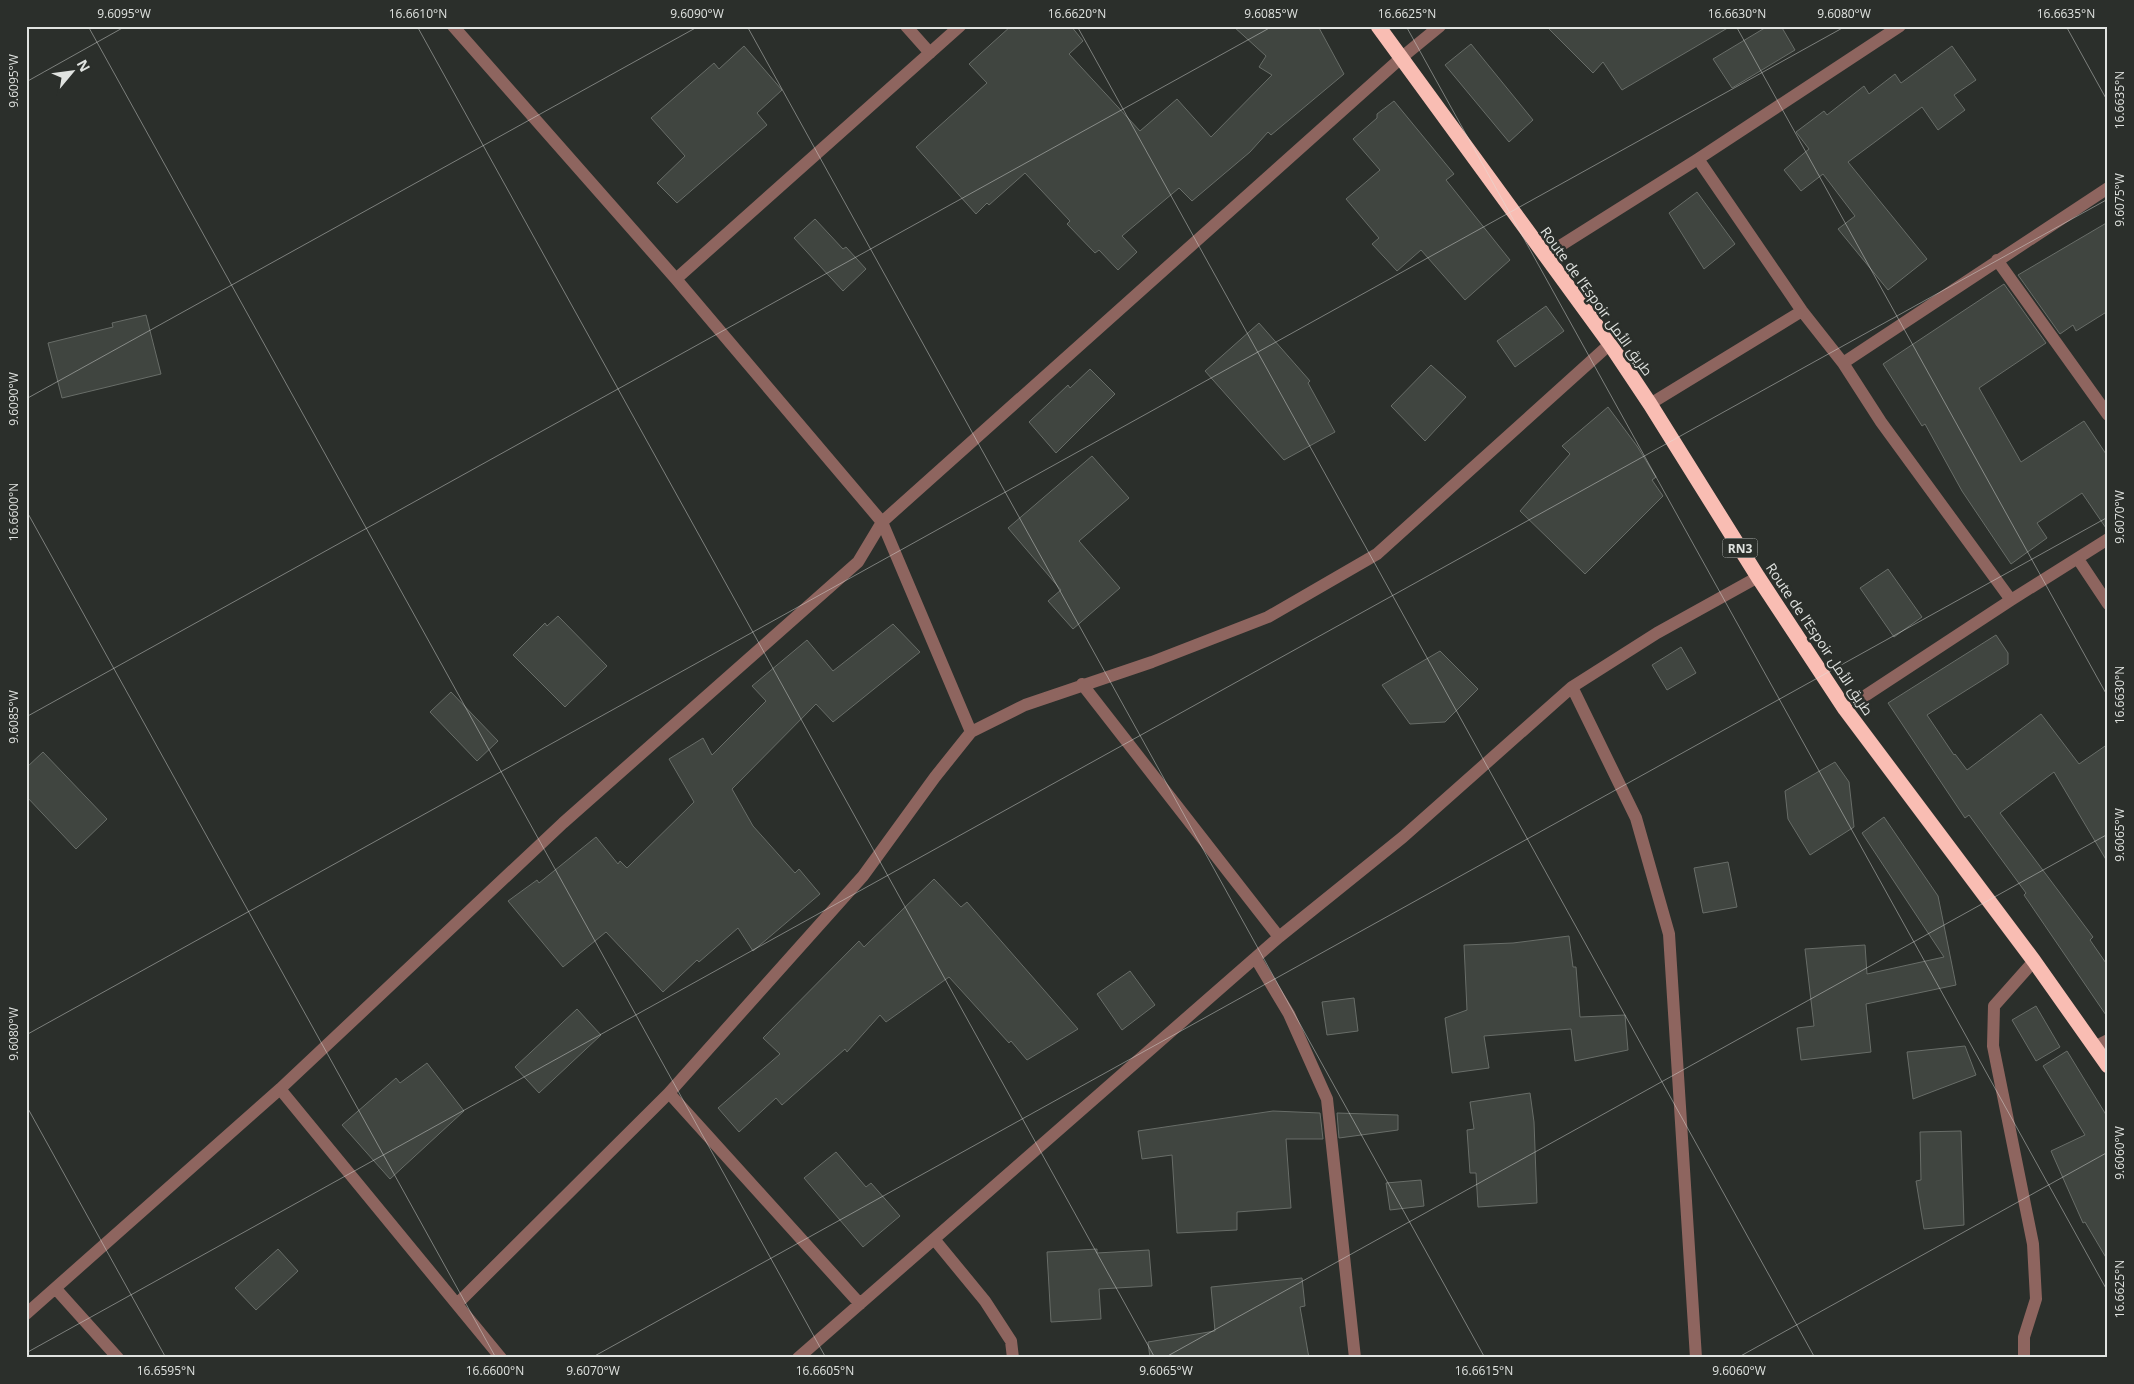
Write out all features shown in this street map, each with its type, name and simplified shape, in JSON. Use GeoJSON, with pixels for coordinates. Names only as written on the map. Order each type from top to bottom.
{"type":"FeatureCollection","features":[{"type":"Feature","properties":{"kind":"highway","name":"Route de l’Espoir طريق الأمل"},"geometry":{"type":"LineString","coordinates":[[1378,26],[1610,344],[1650,404],[1758,577],[1846,709],[2034,961],[2101,1044],[2108,1066]]}},
{"type":"Feature","properties":{"kind":"street"},"geometry":{"type":"LineString","coordinates":[[453,26],[676,279],[882,522],[971,732]]}},
{"type":"Feature","properties":{"kind":"street"},"geometry":{"type":"LineString","coordinates":[[906,26],[930,53]]}},
{"type":"Feature","properties":{"kind":"street"},"geometry":{"type":"LineString","coordinates":[[676,279],[960,26]]}},
{"type":"Feature","properties":{"kind":"street"},"geometry":{"type":"LineString","coordinates":[[26,1314],[280,1089],[563,823],[858,562],[882,522],[1401,58],[1440,26]]}},
{"type":"Feature","properties":{"kind":"street"},"geometry":{"type":"LineString","coordinates":[[1544,256],[1851,61],[1900,26]]}},
{"type":"Feature","properties":{"kind":"street"},"geometry":{"type":"LineString","coordinates":[[1698,159],[1802,311],[1843,364],[1881,422],[2011,600]]}},
{"type":"Feature","properties":{"kind":"street"},"geometry":{"type":"LineString","coordinates":[[1843,364],[2108,188]]}},
{"type":"Feature","properties":{"kind":"street"},"geometry":{"type":"LineString","coordinates":[[1997,260],[2108,415]]}},
{"type":"Feature","properties":{"kind":"street"},"geometry":{"type":"LineString","coordinates":[[1650,404],[1802,311]]}},
{"type":"Feature","properties":{"kind":"street"},"geometry":{"type":"LineString","coordinates":[[457,1304],[669,1093],[863,876],[935,777],[971,732],[1025,705],[1082,684],[1152,662],[1268,618],[1377,554],[1610,344]]}},
{"type":"Feature","properties":{"kind":"street"},"geometry":{"type":"LineString","coordinates":[[1846,709],[2011,600],[2108,539]]}},
{"type":"Feature","properties":{"kind":"street"},"geometry":{"type":"LineString","coordinates":[[2078,559],[2108,604]]}},
{"type":"Feature","properties":{"kind":"street"},"geometry":{"type":"LineString","coordinates":[[798,1358],[1279,937],[1403,837],[1572,687],[1657,633],[1758,577]]}},
{"type":"Feature","properties":{"kind":"street"},"geometry":{"type":"LineString","coordinates":[[1082,684],[1279,937]]}},
{"type":"Feature","properties":{"kind":"street"},"geometry":{"type":"LineString","coordinates":[[1572,687],[1636,818],[1669,934],[1696,1358]]}},
{"type":"Feature","properties":{"kind":"street"},"geometry":{"type":"LineString","coordinates":[[1256,959],[1289,1014],[1327,1099],[1355,1358]]}},
{"type":"Feature","properties":{"kind":"street"},"geometry":{"type":"LineString","coordinates":[[2024,1358],[2024,1338],[2036,1299],[2033,1244],[1993,1046],[1994,1006],[2034,961]]}},
{"type":"Feature","properties":{"kind":"street"},"geometry":{"type":"LineString","coordinates":[[280,1089],[501,1358]]}},
{"type":"Feature","properties":{"kind":"street"},"geometry":{"type":"LineString","coordinates":[[669,1093],[860,1304]]}},
{"type":"Feature","properties":{"kind":"street"},"geometry":{"type":"LineString","coordinates":[[934,1239],[985,1301],[1011,1341],[1013,1358]]}},
{"type":"Feature","properties":{"kind":"street"},"geometry":{"type":"LineString","coordinates":[[56,1289],[118,1358]]}},
{"type":"Feature","properties":{"kind":"building"},"geometry":{"type":"Polygon","coordinates":[[[1011,26],[1071,26],[1083,41],[1069,54],[1140,131],[1177,99],[1211,137],[1272,75],[1259,67],[1266,56],[1233,26],[1318,26],[1344,74],[1271,135],[1268,132],[1250,152],[1192,201],[1179,188],[1122,236],[1137,252],[1118,270],[1099,250],[1095,253],[1067,224],[1070,221],[1025,173],[976,214],[916,147],[987,83],[969,64],[1011,26]]]}},
{"type":"Feature","properties":{"kind":"building"},"geometry":{"type":"Polygon","coordinates":[[[1546,26],[1731,26],[1622,90],[1603,62],[1593,73],[1546,26]]]}},
{"type":"Feature","properties":{"kind":"building"},"geometry":{"type":"Polygon","coordinates":[[[1768,26],[1781,26],[1795,50],[1732,88],[1713,59],[1768,26]]]}},
{"type":"Feature","properties":{"kind":"building"},"geometry":{"type":"Polygon","coordinates":[[[1471,44],[1533,120],[1509,142],[1445,65],[1471,44]]]}},
{"type":"Feature","properties":{"kind":"building"},"geometry":{"type":"Polygon","coordinates":[[[744,46],[782,90],[757,113],[767,125],[677,203],[657,183],[685,156],[651,118],[714,63],[719,69],[744,46]]]}},
{"type":"Feature","properties":{"kind":"building"},"geometry":{"type":"Polygon","coordinates":[[[1952,46],[1976,80],[1954,95],[1965,110],[1938,130],[1922,107],[1848,162],[1927,259],[1888,290],[1838,229],[1855,216],[1823,174],[1801,191],[1784,170],[1809,149],[1796,132],[1824,111],[1827,115],[1864,86],[1869,94],[1895,74],[1901,83],[1952,46]]]}},
{"type":"Feature","properties":{"kind":"building"},"geometry":{"type":"Polygon","coordinates":[[[1394,101],[1454,174],[1446,180],[1510,260],[1465,300],[1421,250],[1397,271],[1372,244],[1379,238],[1346,199],[1380,170],[1353,139],[1377,118],[1377,114],[1394,101]]]}},
{"type":"Feature","properties":{"kind":"building"},"geometry":{"type":"Polygon","coordinates":[[[1697,192],[1735,244],[1704,269],[1669,213],[1697,192]]]}},
{"type":"Feature","properties":{"kind":"building"},"geometry":{"type":"Polygon","coordinates":[[[815,219],[843,249],[846,247],[866,269],[843,291],[794,238],[815,219]]]}},
{"type":"Feature","properties":{"kind":"building"},"geometry":{"type":"Polygon","coordinates":[[[2108,222],[2108,311],[2076,331],[2073,325],[2060,334],[2018,275],[2108,222]]]}},
{"type":"Feature","properties":{"kind":"building"},"geometry":{"type":"Polygon","coordinates":[[[2004,284],[2046,343],[1979,388],[2021,462],[2084,421],[2108,457],[2108,531],[2082,493],[2037,523],[2047,538],[2011,564],[1962,491],[1925,424],[1922,426],[1883,364],[2004,284]]]}},
{"type":"Feature","properties":{"kind":"building"},"geometry":{"type":"Polygon","coordinates":[[[1546,306],[1564,331],[1515,367],[1497,341],[1546,306]]]}},
{"type":"Feature","properties":{"kind":"building"},"geometry":{"type":"Polygon","coordinates":[[[146,315],[161,374],[62,398],[48,343],[113,327],[112,323],[146,315]]]}},
{"type":"Feature","properties":{"kind":"building"},"geometry":{"type":"Polygon","coordinates":[[[1259,323],[1310,381],[1308,383],[1335,432],[1284,460],[1205,371],[1259,323]]]}},
{"type":"Feature","properties":{"kind":"building"},"geometry":{"type":"Polygon","coordinates":[[[1431,365],[1466,397],[1425,441],[1391,406],[1431,365]]]}},
{"type":"Feature","properties":{"kind":"building"},"geometry":{"type":"Polygon","coordinates":[[[1090,369],[1115,394],[1056,453],[1029,422],[1068,385],[1070,388],[1090,369]]]}},
{"type":"Feature","properties":{"kind":"building"},"geometry":{"type":"Polygon","coordinates":[[[1608,407],[1637,446],[1656,477],[1652,480],[1663,496],[1585,574],[1520,511],[1570,454],[1562,446],[1608,407]]]}},
{"type":"Feature","properties":{"kind":"building"},"geometry":{"type":"Polygon","coordinates":[[[1092,456],[1129,498],[1079,541],[1120,588],[1073,629],[1048,601],[1061,590],[1008,528],[1092,456]]]}},
{"type":"Feature","properties":{"kind":"building"},"geometry":{"type":"Polygon","coordinates":[[[1888,569],[1922,617],[1894,637],[1860,588],[1888,569]]]}},
{"type":"Feature","properties":{"kind":"building"},"geometry":{"type":"Polygon","coordinates":[[[558,616],[607,666],[565,707],[513,655],[545,623],[547,626],[558,616]]]}},
{"type":"Feature","properties":{"kind":"building"},"geometry":{"type":"Polygon","coordinates":[[[893,624],[920,652],[833,722],[816,704],[732,789],[753,826],[795,873],[799,869],[820,894],[753,951],[738,928],[699,962],[697,960],[663,992],[606,932],[563,967],[508,901],[537,880],[539,883],[596,837],[618,864],[620,861],[627,868],[694,802],[669,759],[703,738],[712,755],[766,701],[752,686],[807,640],[833,671],[893,624]]]}},
{"type":"Feature","properties":{"kind":"building"},"geometry":{"type":"Polygon","coordinates":[[[1996,635],[2008,653],[2008,664],[1927,715],[1954,755],[1967,770],[2041,714],[2079,764],[2108,744],[2108,863],[2054,772],[2000,813],[2093,937],[2090,940],[2108,966],[2108,1018],[2024,895],[2026,893],[1969,815],[1965,818],[1888,703],[1996,635]]]}},
{"type":"Feature","properties":{"kind":"building"},"geometry":{"type":"Polygon","coordinates":[[[1681,647],[1696,673],[1667,690],[1652,665],[1681,647]]]}},
{"type":"Feature","properties":{"kind":"building"},"geometry":{"type":"Polygon","coordinates":[[[1440,651],[1478,689],[1445,722],[1410,724],[1382,685],[1440,651]]]}},
{"type":"Feature","properties":{"kind":"building"},"geometry":{"type":"Polygon","coordinates":[[[451,692],[498,741],[477,761],[430,712],[451,692]]]}},
{"type":"Feature","properties":{"kind":"building"},"geometry":{"type":"Polygon","coordinates":[[[43,752],[107,819],[76,849],[26,796],[26,768],[43,752]]]}},
{"type":"Feature","properties":{"kind":"building"},"geometry":{"type":"Polygon","coordinates":[[[1835,762],[1849,782],[1854,827],[1810,855],[1788,819],[1785,791],[1835,762]]]}},
{"type":"Feature","properties":{"kind":"building"},"geometry":{"type":"Polygon","coordinates":[[[1884,817],[1938,896],[1956,985],[1866,1004],[1871,1052],[1801,1060],[1797,1028],[1814,1026],[1805,949],[1865,945],[1867,974],[1944,957],[1862,833],[1884,817]]]}},
{"type":"Feature","properties":{"kind":"building"},"geometry":{"type":"Polygon","coordinates":[[[1728,862],[1737,907],[1703,913],[1694,868],[1728,862]]]}},
{"type":"Feature","properties":{"kind":"building"},"geometry":{"type":"Polygon","coordinates":[[[934,879],[961,907],[967,902],[1078,1029],[1027,1060],[949,977],[886,1022],[880,1015],[847,1052],[845,1049],[782,1105],[776,1098],[739,1132],[718,1108],[780,1054],[763,1038],[859,941],[864,947],[934,879]]]}},
{"type":"Feature","properties":{"kind":"building"},"geometry":{"type":"Polygon","coordinates":[[[1569,936],[1573,967],[1576,967],[1580,1017],[1625,1015],[1628,1050],[1575,1061],[1571,1029],[1484,1036],[1489,1068],[1452,1073],[1445,1018],[1467,1010],[1464,945],[1513,943],[1569,936]]]}},
{"type":"Feature","properties":{"kind":"building"},"geometry":{"type":"Polygon","coordinates":[[[1130,971],[1155,1005],[1122,1030],[1097,994],[1130,971]]]}},
{"type":"Feature","properties":{"kind":"building"},"geometry":{"type":"Polygon","coordinates":[[[1354,998],[1358,1031],[1327,1035],[1322,1002],[1354,998]]]}},
{"type":"Feature","properties":{"kind":"building"},"geometry":{"type":"Polygon","coordinates":[[[2036,1006],[2060,1047],[2036,1061],[2012,1020],[2036,1006]]]}},
{"type":"Feature","properties":{"kind":"building"},"geometry":{"type":"Polygon","coordinates":[[[577,1009],[601,1035],[539,1093],[515,1067],[577,1009]]]}},
{"type":"Feature","properties":{"kind":"building"},"geometry":{"type":"Polygon","coordinates":[[[1965,1046],[1976,1075],[1913,1099],[1907,1052],[1965,1046]]]}},
{"type":"Feature","properties":{"kind":"building"},"geometry":{"type":"Polygon","coordinates":[[[2067,1051],[2108,1118],[2108,1261],[2085,1222],[2083,1223],[2051,1151],[2085,1135],[2043,1066],[2067,1051]]]}},
{"type":"Feature","properties":{"kind":"building"},"geometry":{"type":"Polygon","coordinates":[[[427,1063],[464,1111],[390,1179],[342,1125],[396,1078],[400,1083],[427,1063]]]}},
{"type":"Feature","properties":{"kind":"building"},"geometry":{"type":"Polygon","coordinates":[[[1530,1093],[1534,1122],[1537,1203],[1478,1207],[1476,1173],[1470,1173],[1467,1130],[1474,1129],[1470,1102],[1530,1093]]]}},
{"type":"Feature","properties":{"kind":"building"},"geometry":{"type":"Polygon","coordinates":[[[1273,1111],[1320,1113],[1323,1139],[1286,1139],[1291,1208],[1237,1212],[1237,1230],[1177,1233],[1172,1155],[1142,1159],[1138,1131],[1273,1111]]]}},
{"type":"Feature","properties":{"kind":"building"},"geometry":{"type":"Polygon","coordinates":[[[1337,1113],[1398,1115],[1398,1130],[1339,1138],[1337,1113]]]}},
{"type":"Feature","properties":{"kind":"building"},"geometry":{"type":"Polygon","coordinates":[[[1961,1131],[1964,1225],[1924,1229],[1916,1181],[1921,1180],[1920,1132],[1961,1131]]]}},
{"type":"Feature","properties":{"kind":"building"},"geometry":{"type":"Polygon","coordinates":[[[836,1152],[866,1187],[871,1183],[900,1216],[863,1247],[804,1178],[836,1152]]]}},
{"type":"Feature","properties":{"kind":"building"},"geometry":{"type":"Polygon","coordinates":[[[1421,1180],[1424,1206],[1390,1210],[1386,1183],[1421,1180]]]}},
{"type":"Feature","properties":{"kind":"building"},"geometry":{"type":"Polygon","coordinates":[[[278,1249],[298,1271],[256,1310],[235,1288],[278,1249]]]}},
{"type":"Feature","properties":{"kind":"building"},"geometry":{"type":"Polygon","coordinates":[[[1097,1249],[1097,1253],[1149,1250],[1152,1286],[1099,1289],[1101,1319],[1051,1322],[1047,1252],[1097,1249]]]}},
{"type":"Feature","properties":{"kind":"building"},"geometry":{"type":"Polygon","coordinates":[[[1302,1278],[1305,1306],[1300,1307],[1309,1358],[1150,1358],[1148,1342],[1215,1331],[1211,1287],[1302,1278]]]}}]}
